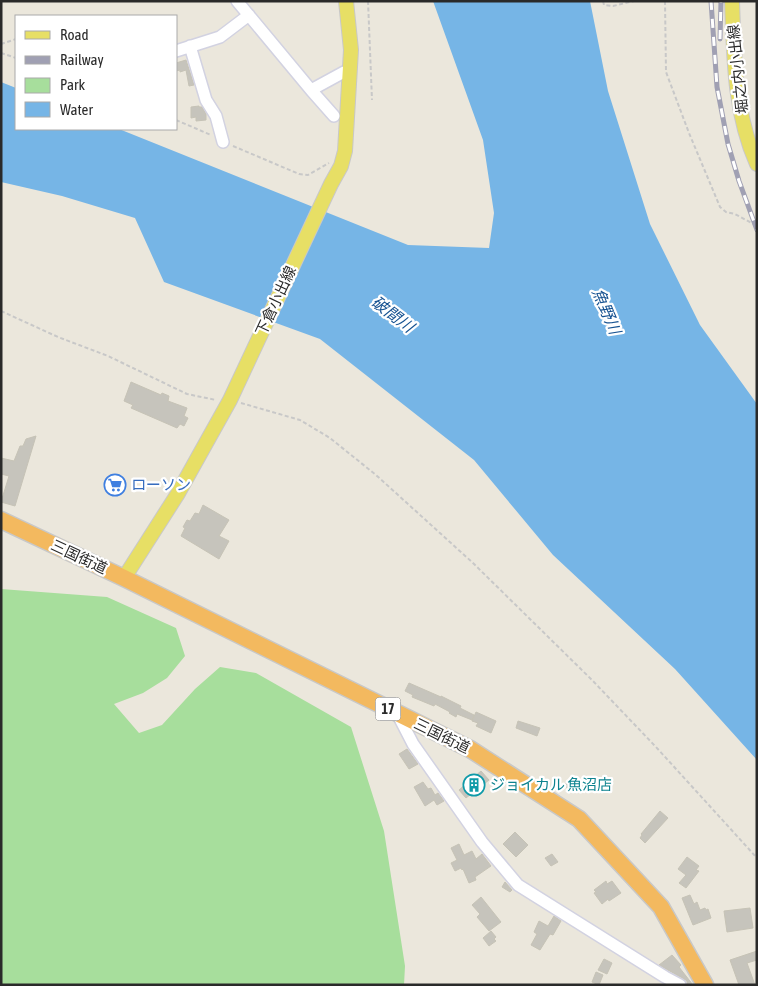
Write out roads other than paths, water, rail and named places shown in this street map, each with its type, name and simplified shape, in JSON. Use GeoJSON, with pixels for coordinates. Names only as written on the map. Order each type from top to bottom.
{"type":"FeatureCollection","features":[{"type":"Feature","properties":{"kind":"highway","name":"三国街道"},"geometry":{"type":"LineString","coordinates":[[1,520],[124,578],[470,749],[579,819],[662,907],[706,985]]}},
{"type":"Feature","properties":{"kind":"main road","name":"下倉小出線"},"geometry":{"type":"LineString","coordinates":[[124,578],[177,495],[230,399],[331,184],[342,166],[345,151],[352,50],[346,1]]}},
{"type":"Feature","properties":{"kind":"main road","name":"堀之内小出線"},"geometry":{"type":"LineString","coordinates":[[732,1],[736,76],[740,108],[747,137],[757,164]]}},
{"type":"Feature","properties":{"kind":"street"},"geometry":{"type":"LineString","coordinates":[[237,1],[334,116]]}},
{"type":"Feature","properties":{"kind":"street"},"geometry":{"type":"LineString","coordinates":[[178,50],[220,37],[249,15]]}},
{"type":"Feature","properties":{"kind":"street"},"geometry":{"type":"LineString","coordinates":[[190,46],[206,100],[216,116],[223,142]]}},
{"type":"Feature","properties":{"kind":"street"},"geometry":{"type":"LineString","coordinates":[[311,90],[344,72],[350,73]]}},
{"type":"Feature","properties":{"kind":"street"},"geometry":{"type":"LineString","coordinates":[[397,713],[413,744],[482,842],[518,885],[663,981],[680,985]]}},
{"type":"Feature","properties":{"kind":"water"},"geometry":{"type":"Polygon","coordinates":[[[433,1],[590,1],[608,91],[650,224],[700,325],[757,404],[757,760],[675,669],[553,555],[474,460],[320,339],[164,282],[135,218],[62,196],[1,182],[1,82],[15,88],[15,130],[121,130],[408,245],[489,248],[494,213],[483,140],[433,1]]]}},
{"type":"Feature","properties":{"kind":"railway"},"geometry":{"type":"LineString","coordinates":[[711,1],[717,87],[728,144],[757,230]]}},
{"type":"Feature","properties":{"kind":"railway"},"geometry":{"type":"LineString","coordinates":[[720,39],[721,1]]}},
{"type":"Feature","properties":{"kind":"place","name":"ローソン"},"geometry":{"type":"Point","coordinates":[115,485]}},
{"type":"Feature","properties":{"kind":"place","name":"ジョイカル 魚沼店"},"geometry":{"type":"Point","coordinates":[474,785]}},
{"type":"Feature","properties":{"kind":"water label","name":"魚野川"},"geometry":{"type":"Point","coordinates":[607,311]}},
{"type":"Feature","properties":{"kind":"water label","name":"破間川"},"geometry":{"type":"Point","coordinates":[393,314]}}]}
